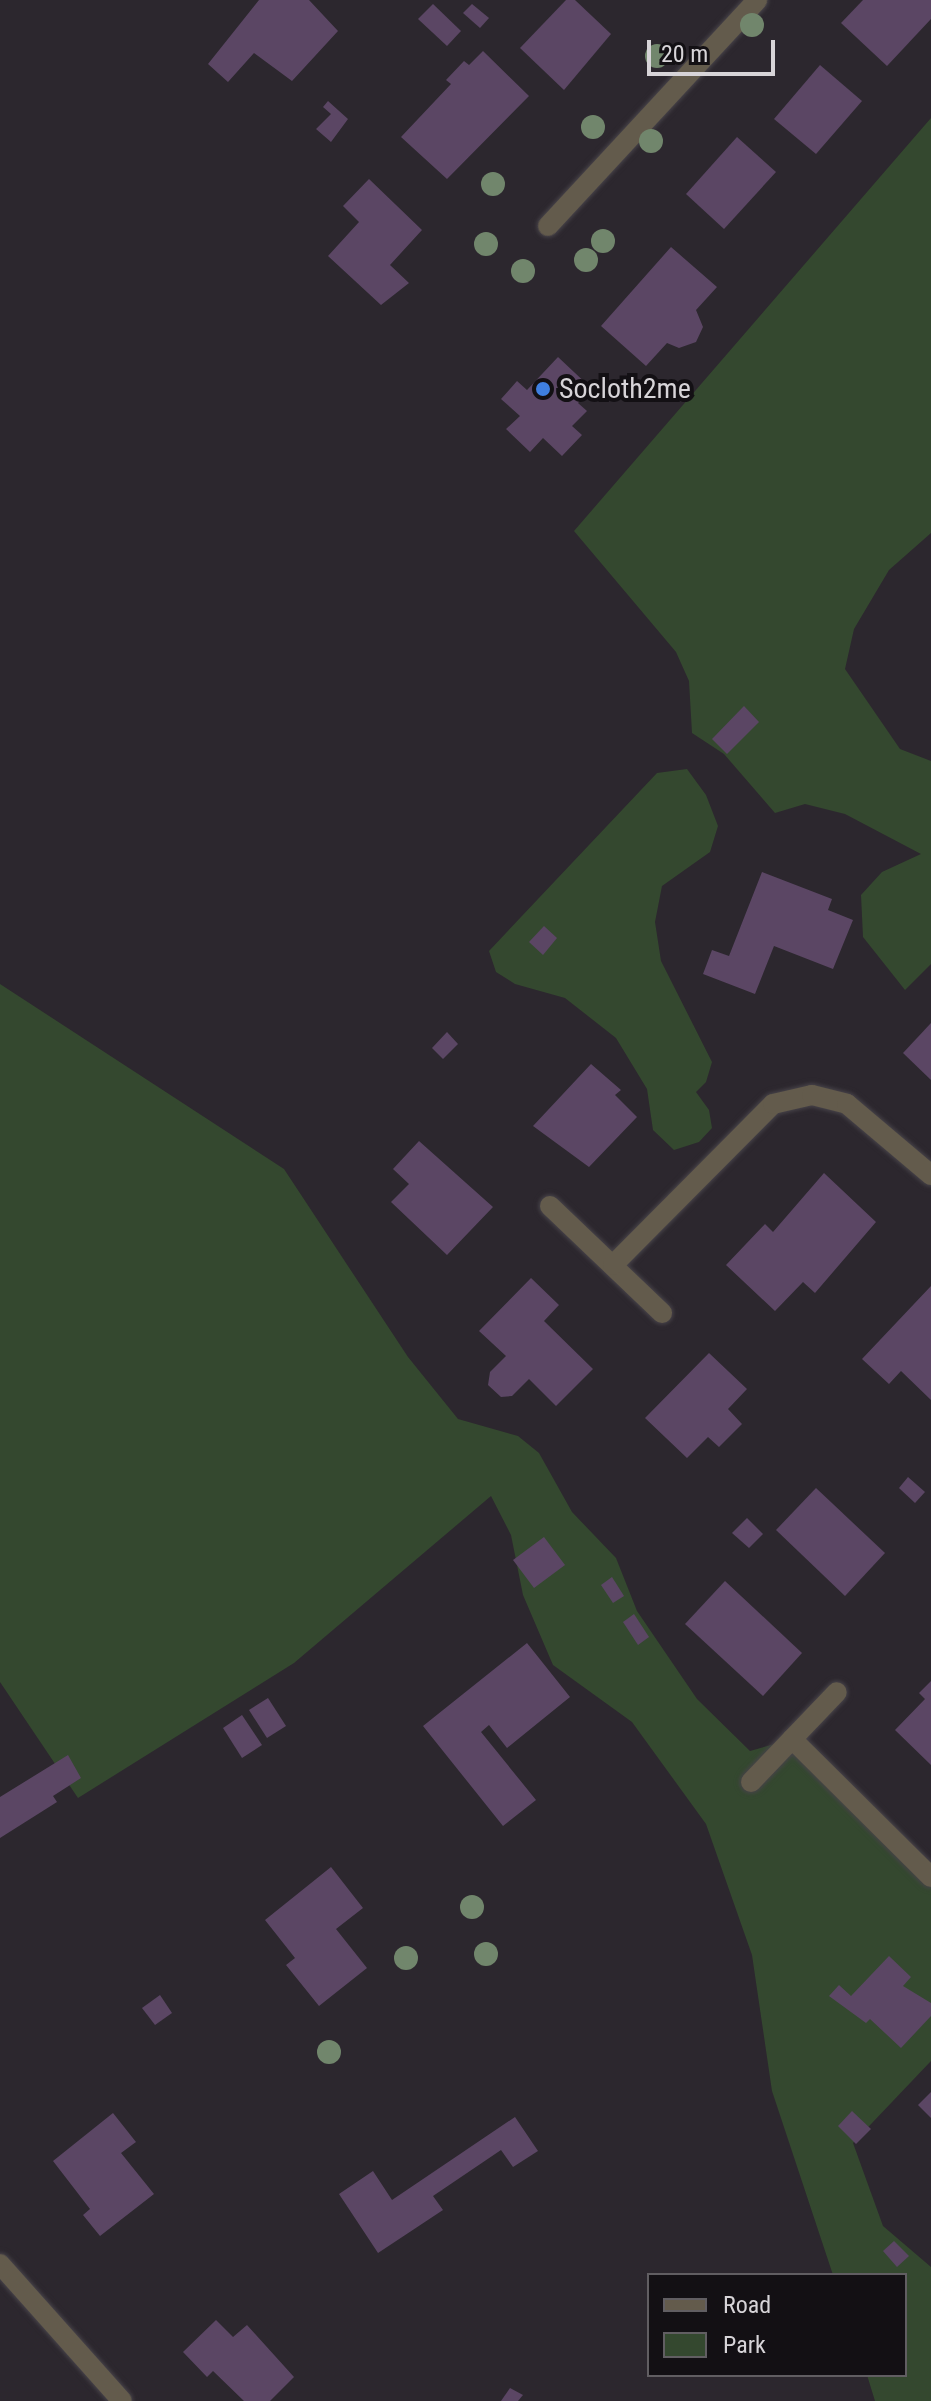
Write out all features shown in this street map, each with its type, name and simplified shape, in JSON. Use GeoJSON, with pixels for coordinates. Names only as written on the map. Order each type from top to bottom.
{"type":"FeatureCollection","features":[{"type":"Feature","properties":{"kind":"street"},"geometry":{"type":"LineString","coordinates":[[548,226],[757,0]]}},
{"type":"Feature","properties":{"kind":"street"},"geometry":{"type":"LineString","coordinates":[[613,1265],[773,1104],[812,1095],[847,1104],[931,1175]]}},
{"type":"Feature","properties":{"kind":"street"},"geometry":{"type":"LineString","coordinates":[[550,1206],[662,1313]]}},
{"type":"Feature","properties":{"kind":"street"},"geometry":{"type":"LineString","coordinates":[[751,1782],[837,1692]]}},
{"type":"Feature","properties":{"kind":"street"},"geometry":{"type":"LineString","coordinates":[[792,1739],[931,1877]]}},
{"type":"Feature","properties":{"kind":"street"},"geometry":{"type":"LineString","coordinates":[[0,2264],[122,2401]]}},
{"type":"Feature","properties":{"kind":"green space"},"geometry":{"type":"Polygon","coordinates":[[[931,118],[931,533],[889,570],[854,629],[845,669],[900,749],[931,761],[931,964],[905,990],[863,937],[861,895],[882,872],[921,854],[845,814],[805,804],[775,813],[724,754],[692,733],[689,681],[676,652],[574,531],[931,118]]]}},
{"type":"Feature","properties":{"kind":"green space"},"geometry":{"type":"Polygon","coordinates":[[[687,769],[706,795],[718,826],[710,852],[662,886],[655,922],[661,961],[712,1062],[706,1082],[696,1092],[709,1110],[712,1128],[699,1142],[674,1150],[653,1130],[647,1089],[616,1038],[565,998],[515,984],[496,972],[489,951],[657,773],[687,769]]]}},
{"type":"Feature","properties":{"kind":"green space"},"geometry":{"type":"Polygon","coordinates":[[[0,984],[284,1169],[408,1357],[458,1419],[518,1436],[539,1453],[572,1512],[616,1558],[637,1611],[697,1699],[750,1751],[792,1739],[931,1877],[931,2061],[853,2143],[883,2226],[931,2267],[931,2401],[875,2401],[868,2377],[907,2377],[907,2273],[832,2273],[772,2091],[752,1955],[706,1824],[632,1722],[553,1665],[523,1595],[511,1535],[491,1496],[294,1663],[78,1798],[0,1682],[0,984]]]}},
{"type":"Feature","properties":{"kind":"building"},"geometry":{"type":"Polygon","coordinates":[[[259,0],[309,0],[338,31],[292,81],[254,53],[228,82],[208,64],[259,0]]]}},
{"type":"Feature","properties":{"kind":"building"},"geometry":{"type":"Polygon","coordinates":[[[566,0],[575,0],[611,34],[564,90],[520,48],[566,0]]]}},
{"type":"Feature","properties":{"kind":"building"},"geometry":{"type":"Polygon","coordinates":[[[863,0],[931,0],[931,19],[887,66],[841,23],[863,0]]]}},
{"type":"Feature","properties":{"kind":"building"},"geometry":{"type":"Polygon","coordinates":[[[433,4],[461,31],[447,46],[418,19],[433,4]]]}},
{"type":"Feature","properties":{"kind":"building"},"geometry":{"type":"Polygon","coordinates":[[[472,4],[489,18],[480,28],[463,13],[472,4]]]}},
{"type":"Feature","properties":{"kind":"building"},"geometry":{"type":"Polygon","coordinates":[[[483,51],[529,96],[447,179],[401,137],[451,84],[446,80],[464,61],[469,65],[483,51]]]}},
{"type":"Feature","properties":{"kind":"building"},"geometry":{"type":"Polygon","coordinates":[[[820,65],[862,101],[816,154],[774,119],[820,65]]]}},
{"type":"Feature","properties":{"kind":"building"},"geometry":{"type":"Polygon","coordinates":[[[328,101],[348,119],[331,142],[316,129],[331,114],[323,107],[328,101]]]}},
{"type":"Feature","properties":{"kind":"building"},"geometry":{"type":"Polygon","coordinates":[[[737,137],[776,172],[724,229],[686,194],[737,137]]]}},
{"type":"Feature","properties":{"kind":"building"},"geometry":{"type":"Polygon","coordinates":[[[369,179],[422,230],[390,265],[409,283],[381,305],[328,256],[359,222],[343,206],[369,179]]]}},
{"type":"Feature","properties":{"kind":"building"},"geometry":{"type":"Polygon","coordinates":[[[671,247],[717,287],[696,310],[703,327],[696,342],[679,348],[667,343],[646,366],[601,326],[671,247]]]}},
{"type":"Feature","properties":{"kind":"building"},"geometry":{"type":"Polygon","coordinates":[[[558,357],[591,388],[578,403],[587,411],[572,426],[582,435],[562,456],[543,438],[530,452],[506,429],[520,416],[501,399],[517,381],[527,390],[558,357]]]}},
{"type":"Feature","properties":{"kind":"building"},"geometry":{"type":"Polygon","coordinates":[[[744,706],[759,722],[727,754],[712,739],[744,706]]]}},
{"type":"Feature","properties":{"kind":"building"},"geometry":{"type":"Polygon","coordinates":[[[762,872],[832,899],[828,910],[853,920],[833,969],[774,946],[755,994],[703,974],[712,950],[729,956],[762,872]]]}},
{"type":"Feature","properties":{"kind":"building"},"geometry":{"type":"Polygon","coordinates":[[[544,926],[557,938],[543,955],[529,942],[544,926]]]}},
{"type":"Feature","properties":{"kind":"building"},"geometry":{"type":"Polygon","coordinates":[[[931,1023],[931,1080],[903,1053],[931,1023]]]}},
{"type":"Feature","properties":{"kind":"building"},"geometry":{"type":"Polygon","coordinates":[[[447,1032],[458,1044],[443,1059],[432,1048],[447,1032]]]}},
{"type":"Feature","properties":{"kind":"building"},"geometry":{"type":"Polygon","coordinates":[[[591,1064],[621,1090],[615,1095],[637,1117],[589,1167],[533,1126],[591,1064]]]}},
{"type":"Feature","properties":{"kind":"building"},"geometry":{"type":"Polygon","coordinates":[[[419,1141],[493,1207],[447,1255],[391,1202],[409,1184],[393,1169],[419,1141]]]}},
{"type":"Feature","properties":{"kind":"building"},"geometry":{"type":"Polygon","coordinates":[[[824,1173],[876,1222],[815,1293],[803,1282],[775,1311],[726,1265],[765,1224],[773,1232],[824,1173]]]}},
{"type":"Feature","properties":{"kind":"building"},"geometry":{"type":"Polygon","coordinates":[[[531,1278],[559,1305],[544,1321],[593,1369],[556,1406],[529,1379],[512,1396],[501,1397],[488,1385],[490,1372],[506,1356],[479,1331],[531,1278]]]}},
{"type":"Feature","properties":{"kind":"building"},"geometry":{"type":"Polygon","coordinates":[[[931,1286],[931,1400],[901,1371],[889,1384],[862,1359],[931,1286]]]}},
{"type":"Feature","properties":{"kind":"building"},"geometry":{"type":"Polygon","coordinates":[[[709,1353],[747,1389],[728,1409],[742,1424],[719,1447],[708,1437],[687,1458],[645,1418],[709,1353]]]}},
{"type":"Feature","properties":{"kind":"building"},"geometry":{"type":"Polygon","coordinates":[[[908,1477],[925,1492],[915,1503],[899,1488],[908,1477]]]}},
{"type":"Feature","properties":{"kind":"building"},"geometry":{"type":"Polygon","coordinates":[[[816,1488],[885,1553],[845,1596],[776,1530],[816,1488]]]}},
{"type":"Feature","properties":{"kind":"building"},"geometry":{"type":"Polygon","coordinates":[[[747,1518],[763,1534],[749,1548],[732,1533],[747,1518]]]}},
{"type":"Feature","properties":{"kind":"building"},"geometry":{"type":"Polygon","coordinates":[[[544,1537],[565,1565],[534,1588],[513,1560],[544,1537]]]}},
{"type":"Feature","properties":{"kind":"building"},"geometry":{"type":"Polygon","coordinates":[[[612,1577],[624,1596],[613,1603],[601,1585],[612,1577]]]}},
{"type":"Feature","properties":{"kind":"building"},"geometry":{"type":"Polygon","coordinates":[[[725,1581],[802,1653],[763,1696],[685,1624],[725,1581]]]}},
{"type":"Feature","properties":{"kind":"building"},"geometry":{"type":"Polygon","coordinates":[[[634,1614],[649,1637],[638,1645],[623,1622],[634,1614]]]}},
{"type":"Feature","properties":{"kind":"building"},"geometry":{"type":"Polygon","coordinates":[[[527,1643],[570,1697],[507,1748],[489,1725],[481,1732],[536,1800],[503,1826],[423,1726],[527,1643]]]}},
{"type":"Feature","properties":{"kind":"building"},"geometry":{"type":"Polygon","coordinates":[[[931,1681],[931,1765],[895,1730],[925,1699],[919,1693],[931,1681]]]}},
{"type":"Feature","properties":{"kind":"building"},"geometry":{"type":"Polygon","coordinates":[[[268,1698],[286,1726],[267,1738],[249,1710],[268,1698]]]}},
{"type":"Feature","properties":{"kind":"building"},"geometry":{"type":"Polygon","coordinates":[[[242,1715],[262,1745],[242,1758],[223,1728],[242,1715]]]}},
{"type":"Feature","properties":{"kind":"building"},"geometry":{"type":"Polygon","coordinates":[[[68,1755],[81,1778],[53,1796],[57,1802],[0,1838],[0,1797],[68,1755]]]}},
{"type":"Feature","properties":{"kind":"building"},"geometry":{"type":"Polygon","coordinates":[[[331,1867],[363,1908],[336,1929],[367,1968],[319,2006],[286,1965],[295,1958],[265,1920],[331,1867]]]}},
{"type":"Feature","properties":{"kind":"building"},"geometry":{"type":"Polygon","coordinates":[[[889,1956],[911,1977],[903,1986],[931,2003],[931,2016],[901,2048],[870,2019],[866,2023],[829,1996],[839,1985],[851,1996],[889,1956]]]}},
{"type":"Feature","properties":{"kind":"building"},"geometry":{"type":"Polygon","coordinates":[[[160,1995],[172,2013],[155,2025],[142,2008],[160,1995]]]}},
{"type":"Feature","properties":{"kind":"building"},"geometry":{"type":"Polygon","coordinates":[[[931,2092],[931,2118],[918,2105],[931,2092]]]}},
{"type":"Feature","properties":{"kind":"building"},"geometry":{"type":"Polygon","coordinates":[[[852,2111],[871,2129],[856,2144],[838,2126],[852,2111]]]}},
{"type":"Feature","properties":{"kind":"building"},"geometry":{"type":"Polygon","coordinates":[[[113,2113],[136,2142],[121,2153],[154,2194],[100,2236],[83,2215],[90,2209],[53,2161],[113,2113]]]}},
{"type":"Feature","properties":{"kind":"building"},"geometry":{"type":"Polygon","coordinates":[[[515,2117],[538,2151],[513,2167],[501,2150],[433,2196],[443,2210],[378,2253],[339,2194],[373,2171],[392,2200],[515,2117]]]}},
{"type":"Feature","properties":{"kind":"building"},"geometry":{"type":"Polygon","coordinates":[[[894,2241],[909,2256],[897,2267],[883,2251],[894,2241]]]}},
{"type":"Feature","properties":{"kind":"building"},"geometry":{"type":"Polygon","coordinates":[[[216,2320],[233,2337],[247,2325],[294,2377],[270,2401],[244,2401],[213,2371],[207,2377],[183,2352],[216,2320]]]}},
{"type":"Feature","properties":{"kind":"building"},"geometry":{"type":"Polygon","coordinates":[[[510,2388],[523,2395],[518,2401],[501,2401],[510,2388]]]}},
{"type":"Feature","properties":{"kind":"place","name":"Socloth2me"},"geometry":{"type":"Point","coordinates":[543,389]}}]}
